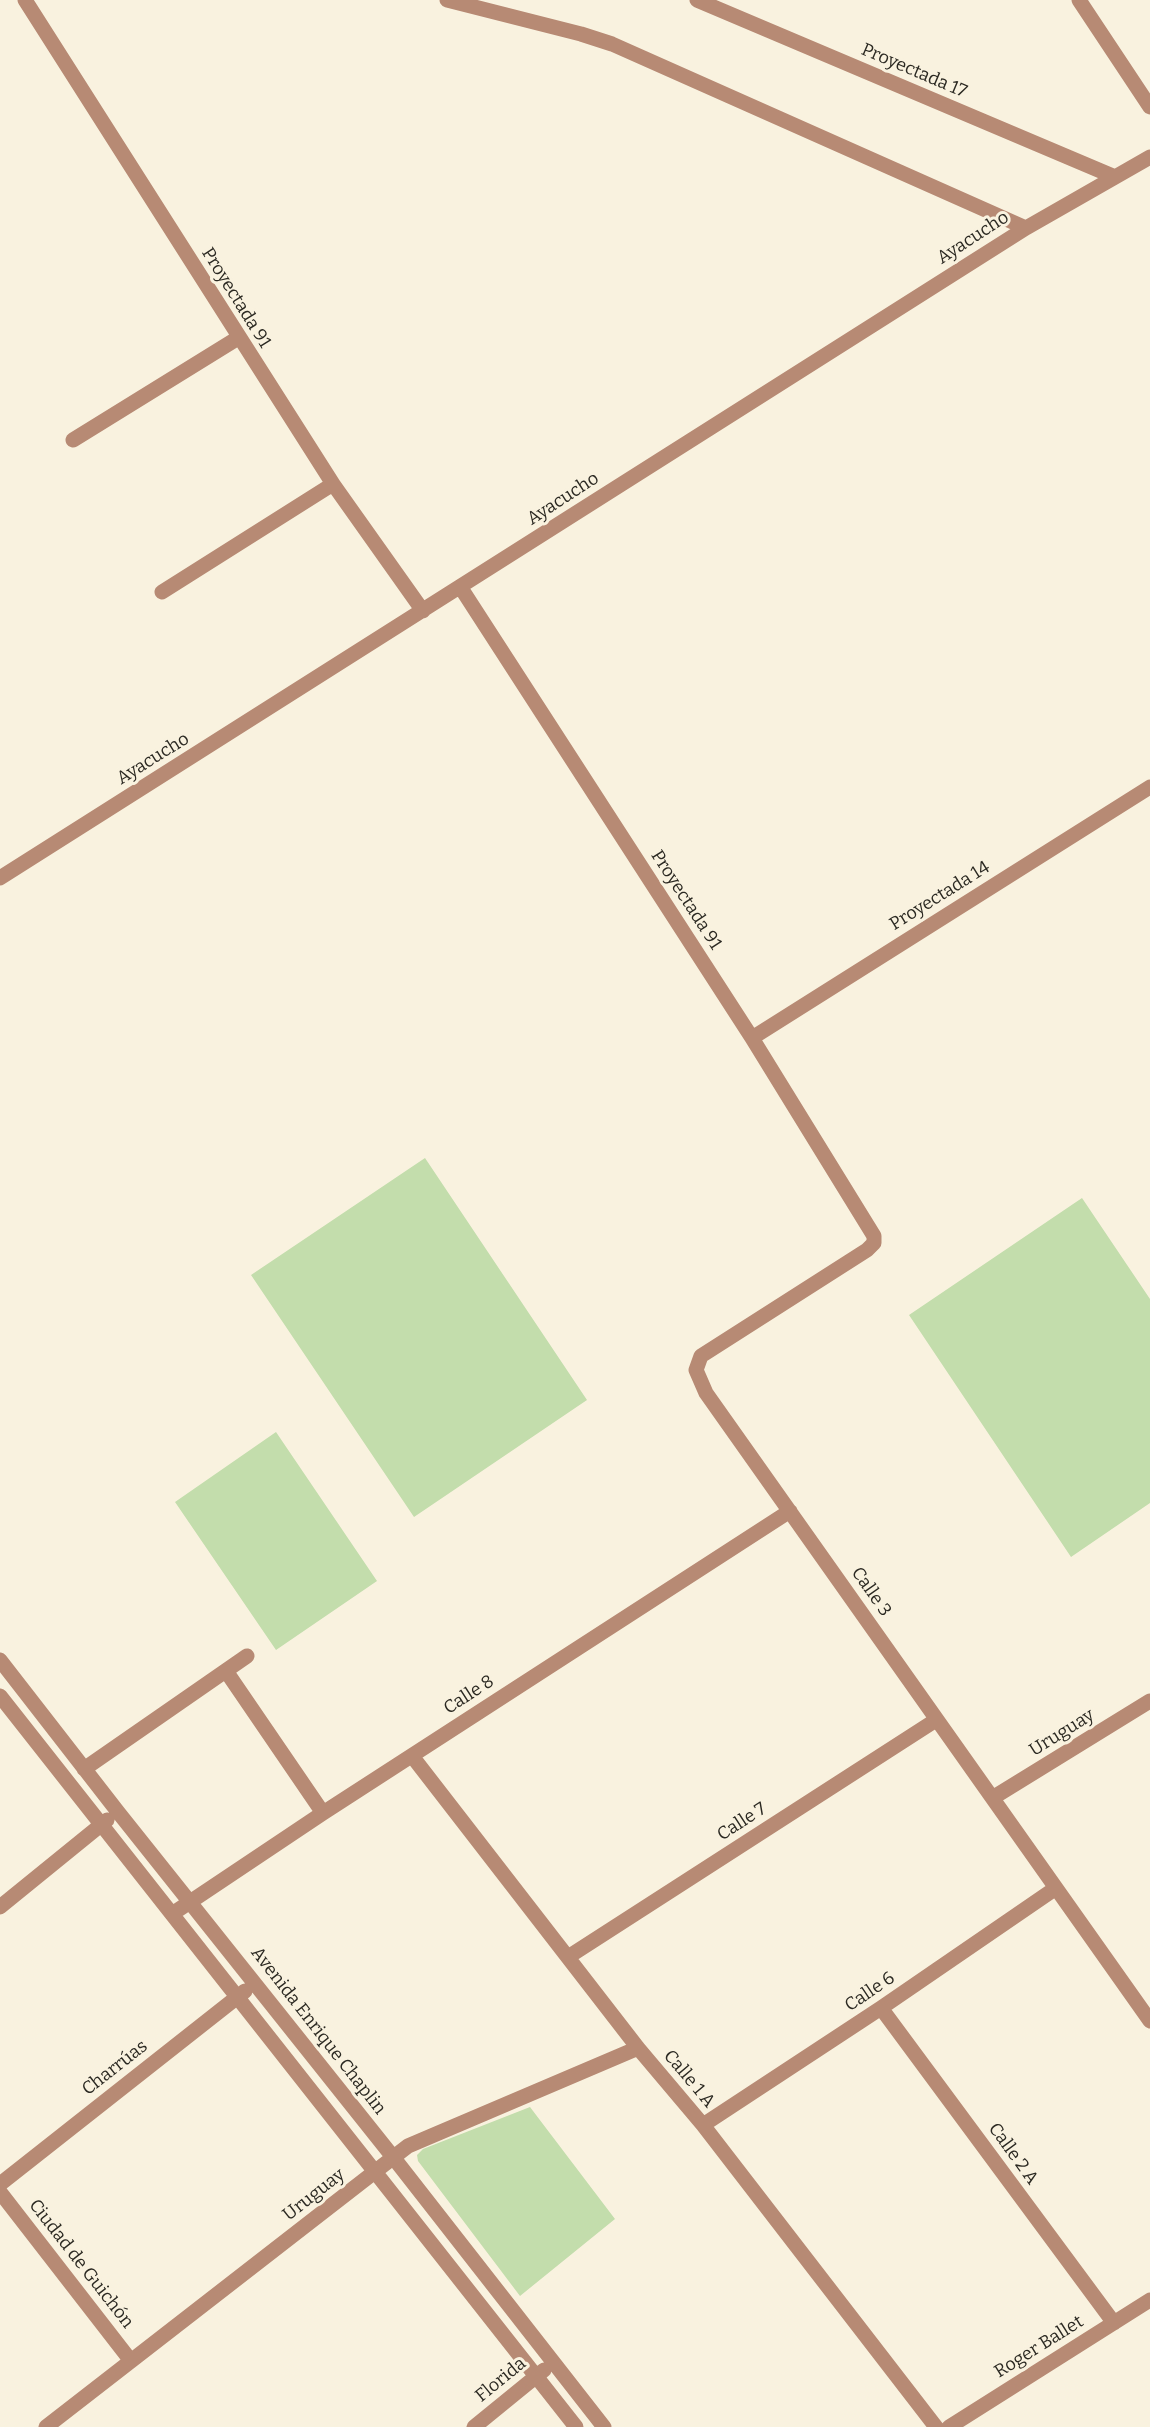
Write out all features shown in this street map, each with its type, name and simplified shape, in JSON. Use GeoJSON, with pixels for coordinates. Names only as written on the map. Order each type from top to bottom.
{"type":"FeatureCollection","features":[{"type":"Feature","properties":{"kind":"street","name":"Proyectada 91"},"geometry":{"type":"LineString","coordinates":[[25,0],[333,484],[423,611]]}},
{"type":"Feature","properties":{"kind":"street"},"geometry":{"type":"LineString","coordinates":[[447,0],[581,33],[612,44],[1026,228]]}},
{"type":"Feature","properties":{"kind":"street","name":"Proyectada 17"},"geometry":{"type":"LineString","coordinates":[[697,0],[1115,177]]}},
{"type":"Feature","properties":{"kind":"street"},"geometry":{"type":"LineString","coordinates":[[1079,0],[1150,107]]}},
{"type":"Feature","properties":{"kind":"street","name":"Ayacucho"},"geometry":{"type":"LineString","coordinates":[[0,878],[1026,228],[1150,157]]}},
{"type":"Feature","properties":{"kind":"street"},"geometry":{"type":"LineString","coordinates":[[73,440],[238,338]]}},
{"type":"Feature","properties":{"kind":"street"},"geometry":{"type":"LineString","coordinates":[[162,592],[333,484]]}},
{"type":"Feature","properties":{"kind":"street","name":"Proyectada 91"},"geometry":{"type":"LineString","coordinates":[[461,588],[752,1038],[874,1236]]}},
{"type":"Feature","properties":{"kind":"street","name":"Proyectada 14"},"geometry":{"type":"LineString","coordinates":[[752,1038],[1150,787]]}},
{"type":"Feature","properties":{"kind":"street","name":"Calle 3"},"geometry":{"type":"LineString","coordinates":[[874,1236],[874,1243],[867,1250],[701,1356],[696,1370],[706,1393],[936,1720],[994,1797],[1150,2021]]}},
{"type":"Feature","properties":{"kind":"street","name":"Calle 8"},"geometry":{"type":"LineString","coordinates":[[172,1914],[323,1813],[790,1511]]}},
{"type":"Feature","properties":{"kind":"street"},"geometry":{"type":"LineString","coordinates":[[84,1769],[247,1656]]}},
{"type":"Feature","properties":{"kind":"street","name":"Avenida Enrique Chaplin"},"geometry":{"type":"LineString","coordinates":[[1,1664],[393,2157],[604,2427]]}},
{"type":"Feature","properties":{"kind":"street"},"geometry":{"type":"LineString","coordinates":[[226,1671],[323,1813]]}},
{"type":"Feature","properties":{"kind":"street"},"geometry":{"type":"LineString","coordinates":[[0,1696],[576,2427]]}},
{"type":"Feature","properties":{"kind":"street","name":"Uruguay"},"geometry":{"type":"LineString","coordinates":[[994,1797],[1150,1701]]}},
{"type":"Feature","properties":{"kind":"street","name":"Calle 7"},"geometry":{"type":"LineString","coordinates":[[568,1957],[936,1720]]}},
{"type":"Feature","properties":{"kind":"street","name":"Calle 1 A"},"geometry":{"type":"LineString","coordinates":[[412,1756],[638,2048],[703,2125],[936,2427]]}},
{"type":"Feature","properties":{"kind":"street"},"geometry":{"type":"LineString","coordinates":[[0,1907],[118,1812]]}},
{"type":"Feature","properties":{"kind":"street","name":"Calle 6"},"geometry":{"type":"LineString","coordinates":[[703,2125],[881,2008],[1056,1888]]}},
{"type":"Feature","properties":{"kind":"street","name":"Charrúas"},"geometry":{"type":"LineString","coordinates":[[0,2184],[255,1983]]}},
{"type":"Feature","properties":{"kind":"street","name":"Calle 2 A"},"geometry":{"type":"LineString","coordinates":[[881,2008],[1114,2324]]}},
{"type":"Feature","properties":{"kind":"street","name":"Uruguay"},"geometry":{"type":"LineString","coordinates":[[46,2427],[408,2146],[638,2048]]}},
{"type":"Feature","properties":{"kind":"street","name":"Ciudad de Guichón"},"geometry":{"type":"LineString","coordinates":[[0,2192],[131,2361]]}},
{"type":"Feature","properties":{"kind":"street","name":"Roger Ballet"},"geometry":{"type":"LineString","coordinates":[[949,2427],[1150,2300]]}},
{"type":"Feature","properties":{"kind":"street","name":"Florida"},"geometry":{"type":"LineString","coordinates":[[474,2427],[553,2362]]}},
{"type":"Feature","properties":{"kind":"green space"},"geometry":{"type":"Polygon","coordinates":[[[425,1158],[587,1400],[414,1517],[251,1275],[425,1158]]]}},
{"type":"Feature","properties":{"kind":"green space"},"geometry":{"type":"Polygon","coordinates":[[[1082,1198],[1150,1299],[1150,1503],[1071,1557],[909,1315],[1082,1198]]]}},
{"type":"Feature","properties":{"kind":"green space"},"geometry":{"type":"Polygon","coordinates":[[[276,1432],[377,1581],[276,1650],[175,1502],[276,1432]]]}},
{"type":"Feature","properties":{"kind":"green space"},"geometry":{"type":"Polygon","coordinates":[[[530,2107],[615,2219],[520,2296],[418,2161],[417,2155],[423,2149],[530,2107]]]}}]}
